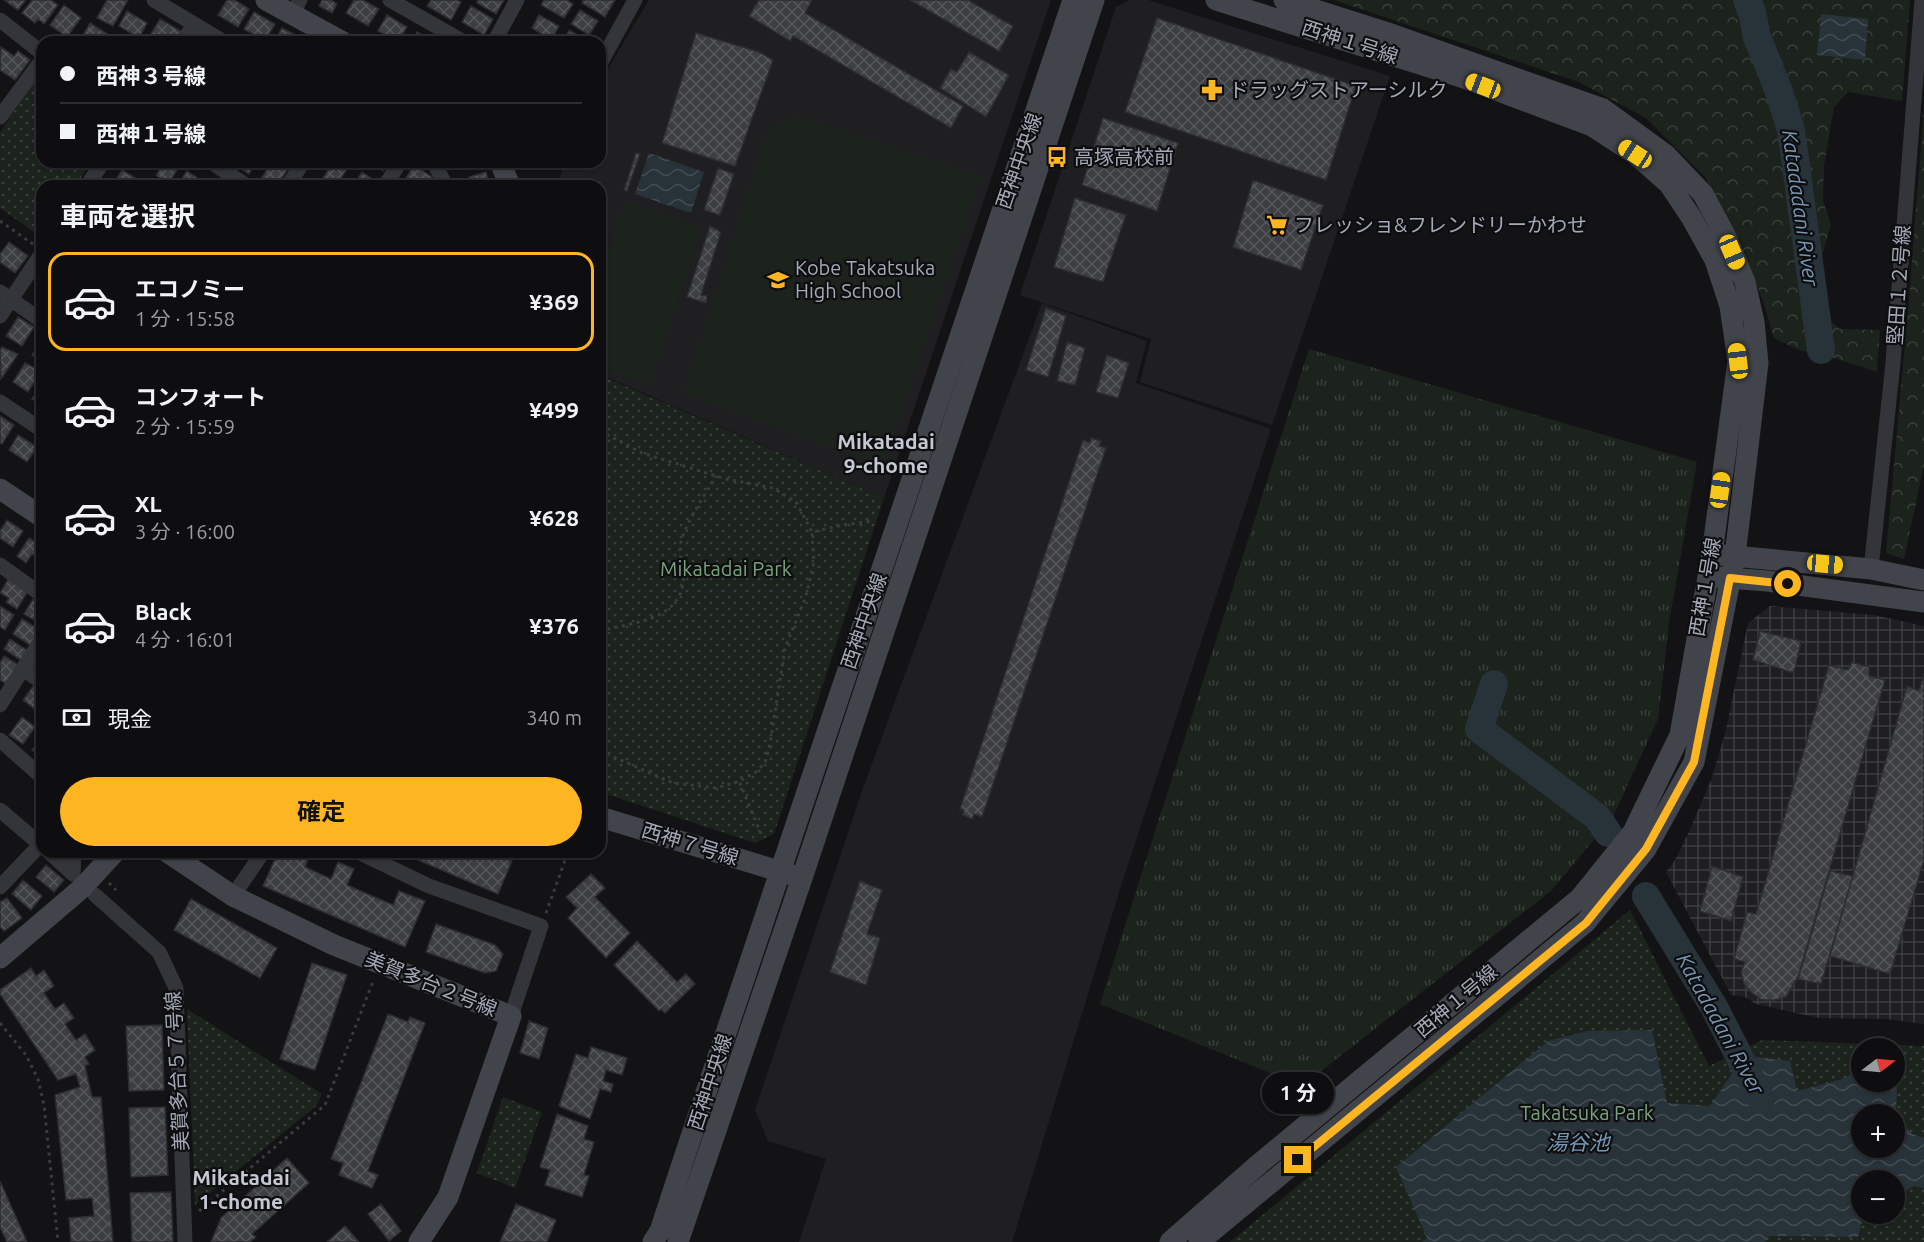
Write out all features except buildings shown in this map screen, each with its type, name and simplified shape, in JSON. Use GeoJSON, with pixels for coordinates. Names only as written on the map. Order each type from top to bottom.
{"type":"FeatureCollection","features":[{"type":"Feature","properties":{"kind":"street"},"geometry":{"type":"LineString","coordinates":[[154,0],[213,36]]}},
{"type":"Feature","properties":{"kind":"street"},"geometry":{"type":"LineString","coordinates":[[267,0],[296,7],[335,36]]}},
{"type":"Feature","properties":{"kind":"street"},"geometry":{"type":"LineString","coordinates":[[390,0],[406,4],[455,36]]}},
{"type":"Feature","properties":{"kind":"street"},"geometry":{"type":"LineString","coordinates":[[497,36],[517,0]]}},
{"type":"Feature","properties":{"kind":"street"},"geometry":{"type":"LineString","coordinates":[[606,53],[635,0]]}},
{"type":"Feature","properties":{"kind":"street","name":"西神中央線"},"geometry":{"type":"LineString","coordinates":[[654,1242],[660,1231],[1073,0]]}},
{"type":"Feature","properties":{"kind":"street","name":"西神中央線"},"geometry":{"type":"LineString","coordinates":[[678,1242],[802,878],[1094,0]]}},
{"type":"Feature","properties":{"kind":"street","name":"西神１号線"},"geometry":{"type":"LineString","coordinates":[[1170,1242],[1259,1164],[1580,898],[1633,832],[1680,735],[1712,554],[1738,361],[1730,306],[1715,260],[1669,184],[1635,154],[1592,126],[1461,77],[1216,0]]}},
{"type":"Feature","properties":{"kind":"street","name":"西神１号線"},"geometry":{"type":"LineString","coordinates":[[1199,1242],[1586,923],[1646,849],[1694,762],[1735,556],[1758,363],[1754,322],[1745,282],[1726,237],[1702,194],[1666,155],[1603,109],[1385,32],[1284,0]]}},
{"type":"Feature","properties":{"kind":"street","name":"堅田１２号線"},"geometry":{"type":"LineString","coordinates":[[1870,568],[1893,363],[1922,0]]}},
{"type":"Feature","properties":{"kind":"street"},"geometry":{"type":"LineString","coordinates":[[0,20],[36,47]]}},
{"type":"Feature","properties":{"kind":"street"},"geometry":{"type":"LineString","coordinates":[[186,36],[194,25]]}},
{"type":"Feature","properties":{"kind":"street"},"geometry":{"type":"LineString","coordinates":[[0,117],[36,68]]}},
{"type":"Feature","properties":{"kind":"street"},"geometry":{"type":"LineString","coordinates":[[220,168],[238,180]]}},
{"type":"Feature","properties":{"kind":"street"},"geometry":{"type":"LineString","coordinates":[[0,316],[5,296],[36,252]]}},
{"type":"Feature","properties":{"kind":"street"},"geometry":{"type":"LineString","coordinates":[[5,296],[36,317]]}},
{"type":"Feature","properties":{"kind":"street"},"geometry":{"type":"LineString","coordinates":[[0,402],[36,426]]}},
{"type":"Feature","properties":{"kind":"street"},"geometry":{"type":"LineString","coordinates":[[0,489],[36,513]]}},
{"type":"Feature","properties":{"kind":"street"},"geometry":{"type":"LineString","coordinates":[[1712,554],[1870,568],[1924,580]]}},
{"type":"Feature","properties":{"kind":"street"},"geometry":{"type":"LineString","coordinates":[[0,565],[36,590]]}},
{"type":"Feature","properties":{"kind":"street"},"geometry":{"type":"LineString","coordinates":[[1707,576],[1767,581],[1924,602]]}},
{"type":"Feature","properties":{"kind":"street"},"geometry":{"type":"LineString","coordinates":[[0,705],[36,648]]}},
{"type":"Feature","properties":{"kind":"street"},"geometry":{"type":"LineString","coordinates":[[23,669],[36,678]]}},
{"type":"Feature","properties":{"kind":"street"},"geometry":{"type":"LineString","coordinates":[[0,740],[36,772]]}},
{"type":"Feature","properties":{"kind":"street"},"geometry":{"type":"LineString","coordinates":[[0,810],[36,841]]}},
{"type":"Feature","properties":{"kind":"street","name":"西神７号線"},"geometry":{"type":"LineString","coordinates":[[606,819],[802,878]]}},
{"type":"Feature","properties":{"kind":"street"},"geometry":{"type":"LineString","coordinates":[[0,886],[36,855]]}},
{"type":"Feature","properties":{"kind":"street"},"geometry":{"type":"LineString","coordinates":[[56,858],[73,873],[74,858]]}},
{"type":"Feature","properties":{"kind":"street"},"geometry":{"type":"LineString","coordinates":[[0,958],[82,888],[110,858]]}},
{"type":"Feature","properties":{"kind":"street","name":"美賀多台２号線"},"geometry":{"type":"LineString","coordinates":[[175,858],[233,896],[334,945],[512,1016],[448,1197],[419,1242]]}},
{"type":"Feature","properties":{"kind":"street"},"geometry":{"type":"LineString","coordinates":[[233,896],[259,858]]}},
{"type":"Feature","properties":{"kind":"street"},"geometry":{"type":"LineString","coordinates":[[371,858],[429,886],[541,926],[512,1016]]}},
{"type":"Feature","properties":{"kind":"street","name":"美賀多台５７号線"},"geometry":{"type":"LineString","coordinates":[[96,895],[159,952],[176,988],[185,1242]]}},
{"type":"Feature","properties":{"kind":"path"},"geometry":{"type":"LineString","coordinates":[[0,220],[36,247]]}},
{"type":"Feature","properties":{"kind":"path"},"geometry":{"type":"LineString","coordinates":[[606,434],[642,453],[717,476],[773,488],[796,502],[812,532],[814,562],[806,596],[785,648],[770,744],[765,762],[756,772],[739,782],[717,788],[673,783],[606,754]]}},
{"type":"Feature","properties":{"kind":"path"},"geometry":{"type":"LineString","coordinates":[[606,630],[658,617],[678,601],[684,582],[680,544],[691,518],[717,476]]}},
{"type":"Feature","properties":{"kind":"path"},"geometry":{"type":"LineString","coordinates":[[812,532],[843,525],[872,522]]}},
{"type":"Feature","properties":{"kind":"path"},"geometry":{"type":"LineString","coordinates":[[739,782],[761,834]]}},
{"type":"Feature","properties":{"kind":"path"},"geometry":{"type":"LineString","coordinates":[[541,926],[566,858]]}},
{"type":"Feature","properties":{"kind":"path"},"geometry":{"type":"LineString","coordinates":[[108,882],[116,890]]}},
{"type":"Feature","properties":{"kind":"path"},"geometry":{"type":"LineString","coordinates":[[184,1223],[325,1105],[380,964]]}},
{"type":"Feature","properties":{"kind":"path"},"geometry":{"type":"LineString","coordinates":[[0,1023],[26,1055],[38,1079],[44,1105],[58,1242]]}},
{"type":"Feature","properties":{"kind":"shaded area","name":"Kobe Takatsuka High School"},"geometry":{"type":"Polygon","coordinates":[[[649,0],[1051,0],[884,498],[606,377],[606,180],[559,180],[563,168],[606,168],[606,72],[649,0]]]}},
{"type":"Feature","properties":{"kind":"shaded area"},"geometry":{"type":"Polygon","coordinates":[[[1130,0],[1148,0],[1390,76],[1272,425],[1140,382],[1151,339],[1020,295],[1116,7],[1130,0]]]}},
{"type":"Feature","properties":{"kind":"shaded area"},"geometry":{"type":"Polygon","coordinates":[[[1042,303],[1147,341],[1136,383],[1271,429],[1122,883],[1012,1242],[799,1242],[826,1159],[768,1141],[755,1110],[862,791],[1042,303]]]}},
{"type":"Feature","properties":{"kind":"shaded area"},"geometry":{"type":"Polygon","coordinates":[[[1770,606],[1874,615],[1924,626],[1924,1024],[1886,1019],[1819,1018],[1756,1004],[1745,997],[1731,995],[1666,872],[1688,834],[1711,780],[1725,734],[1748,623],[1770,606]]]}},
{"type":"Feature","properties":{"kind":"green space"},"geometry":{"type":"Polygon","coordinates":[[[1333,0],[1910,0],[1902,101],[1848,92],[1834,107],[1824,166],[1823,201],[1831,224],[1819,266],[1824,316],[1840,329],[1880,330],[1877,372],[1799,350],[1774,338],[1763,301],[1738,239],[1705,177],[1646,118],[1579,82],[1333,0]]]}},
{"type":"Feature","properties":{"kind":"green space"},"geometry":{"type":"Polygon","coordinates":[[[36,80],[36,168],[87,168],[79,180],[36,180],[36,233],[0,208],[0,132],[36,80]]]}},
{"type":"Feature","properties":{"kind":"green space"},"geometry":{"type":"Polygon","coordinates":[[[1924,108],[1924,465],[1904,559],[1886,553],[1924,108]]]}},
{"type":"Feature","properties":{"kind":"green space"},"geometry":{"type":"Polygon","coordinates":[[[797,116],[981,176],[883,467],[683,393],[768,129],[797,116]]]}},
{"type":"Feature","properties":{"kind":"green space"},"geometry":{"type":"Polygon","coordinates":[[[626,200],[702,229],[650,386],[606,368],[606,259],[626,200]]]}},
{"type":"Feature","properties":{"kind":"green space"},"geometry":{"type":"Polygon","coordinates":[[[1309,349],[1697,462],[1669,623],[1658,719],[1613,817],[1551,891],[1302,1086],[1100,1004],[1309,349]]]}},
{"type":"Feature","properties":{"kind":"green space","name":"Mikatadai Park"},"geometry":{"type":"Polygon","coordinates":[[[606,378],[884,498],[774,834],[755,843],[606,794],[606,378]]]}},
{"type":"Feature","properties":{"kind":"green space","name":"湯谷池"},"geometry":{"type":"Polygon","coordinates":[[[1630,910],[1709,1066],[1762,1040],[1851,1043],[1851,1092],[1905,1092],[1905,1045],[1924,1046],[1924,1242],[1230,1242],[1630,910]]]}},
{"type":"Feature","properties":{"kind":"green space"},"geometry":{"type":"Polygon","coordinates":[[[187,1009],[322,1094],[316,1106],[195,1205],[187,1009]]]}},
{"type":"Feature","properties":{"kind":"green space"},"geometry":{"type":"Polygon","coordinates":[[[503,1097],[542,1112],[515,1188],[477,1173],[503,1097]]]}},
{"type":"Feature","properties":{"kind":"water"},"geometry":{"type":"Polygon","coordinates":[[[1821,14],[1868,19],[1865,60],[1817,55],[1821,14]]]}},
{"type":"Feature","properties":{"kind":"water"},"geometry":{"type":"Polygon","coordinates":[[[649,153],[704,172],[691,213],[635,194],[649,153]]]}},
{"type":"Feature","properties":{"kind":"water","name":"湯谷池"},"geometry":{"type":"Polygon","coordinates":[[[1652,1030],[1667,1103],[1710,1106],[1731,1075],[1756,1057],[1790,1061],[1797,1091],[1843,1079],[1851,1074],[1851,1092],[1897,1092],[1896,1104],[1851,1104],[1851,1158],[1905,1158],[1905,1124],[1912,1134],[1924,1138],[1924,1188],[1914,1186],[1905,1191],[1905,1170],[1851,1170],[1851,1224],[1861,1224],[1858,1237],[1769,1236],[1765,1242],[1422,1242],[1427,1238],[1396,1167],[1548,1041],[1588,1031],[1652,1030]]]}},
{"type":"Feature","properties":{"kind":"waterway","name":"Katadadani River"},"geometry":{"type":"LineString","coordinates":[[1747,0],[1757,37],[1778,89],[1791,130],[1821,350]]}},
{"type":"Feature","properties":{"kind":"waterway","name":"Katadadani River"},"geometry":{"type":"LineString","coordinates":[[1494,684],[1479,729],[1597,817],[1608,833]]}},
{"type":"Feature","properties":{"kind":"waterway","name":"Katadadani River"},"geometry":{"type":"LineString","coordinates":[[1646,896],[1714,1007],[1761,1099]]}},
{"type":"Feature","properties":{"kind":"place","name":"ドラッグストアーシルク"},"geometry":{"type":"Point","coordinates":[1212,90]}},
{"type":"Feature","properties":{"kind":"place","name":"高塚高校前"},"geometry":{"type":"Point","coordinates":[1057,157]}},
{"type":"Feature","properties":{"kind":"place","name":"フレッショ&フレンドリーかわせ"},"geometry":{"type":"Point","coordinates":[1277,225]}},
{"type":"Feature","properties":{"kind":"place","name":"Kobe Takatsuka High School"},"geometry":{"type":"Point","coordinates":[778,280]}},
{"type":"Feature","properties":{"kind":"district","name":"Mikatadai 9-chome"},"geometry":{"type":"Point","coordinates":[886,454]}},
{"type":"Feature","properties":{"kind":"district","name":"Mikatadai 1-chome"},"geometry":{"type":"Point","coordinates":[241,1190]}},
{"type":"Feature","properties":{"kind":"route"},"geometry":{"type":"LineString","coordinates":[[1298,1160],[1586,923],[1646,849],[1694,762],[1730,578],[1788,584]]}},
{"type":"Feature","properties":{"kind":"park label","name":"Takatsuka Park"},"geometry":{"type":"Point","coordinates":[1587,1113]}}]}
